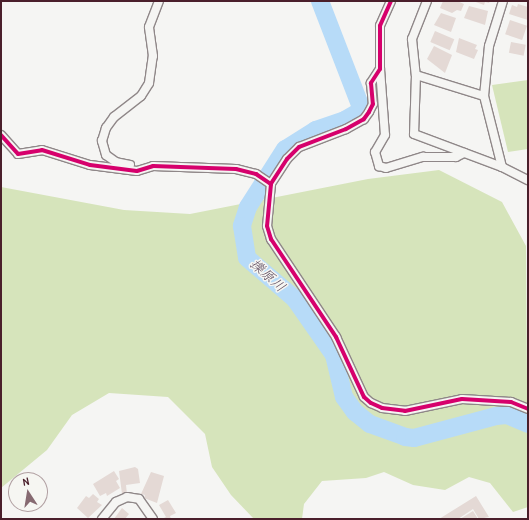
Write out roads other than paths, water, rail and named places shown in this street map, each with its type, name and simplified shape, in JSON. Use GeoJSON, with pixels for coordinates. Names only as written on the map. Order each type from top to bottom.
{"type":"FeatureCollection","features":[{"type":"Feature","properties":{"kind":"street"},"geometry":{"type":"LineString","coordinates":[[159,1],[150,28],[153,56],[149,83],[141,96],[114,117],[102,141],[106,155],[116,162],[153,166],[236,169],[259,176],[270,182]]}},
{"type":"Feature","properties":{"kind":"street"},"geometry":{"type":"LineString","coordinates":[[391,1],[380,26],[380,69],[385,135],[375,152],[379,166],[386,168],[423,157],[456,157],[464,153]]}},
{"type":"Feature","properties":{"kind":"street"},"geometry":{"type":"LineString","coordinates":[[427,1],[412,39],[416,75],[414,134],[502,167],[528,180]]}},
{"type":"Feature","properties":{"kind":"street"},"geometry":{"type":"LineString","coordinates":[[502,167],[484,96],[488,46],[504,1]]}},
{"type":"Feature","properties":{"kind":"street"},"geometry":{"type":"LineString","coordinates":[[380,69],[371,83],[373,104],[364,119],[346,129],[299,147],[287,159],[270,182],[267,226],[271,240],[336,336],[364,397],[382,408],[405,410],[462,399],[511,402],[528,409]]}},
{"type":"Feature","properties":{"kind":"street"},"geometry":{"type":"LineString","coordinates":[[416,75],[484,96]]}},
{"type":"Feature","properties":{"kind":"street"},"geometry":{"type":"LineString","coordinates":[[1,134],[18,154],[42,150],[90,165],[137,171],[153,166]]}},
{"type":"Feature","properties":{"kind":"street"},"geometry":{"type":"LineString","coordinates":[[102,519],[116,502],[127,497],[139,499],[153,519]]}},
{"type":"Feature","properties":{"kind":"waterway","name":"擽原川"},"geometry":{"type":"LineString","coordinates":[[320,1],[362,110],[345,120],[316,130],[285,149],[248,207],[242,226],[247,258],[295,299],[334,355],[344,397],[355,412],[370,424],[405,437],[414,438],[496,416],[507,415],[528,424]]}}]}
